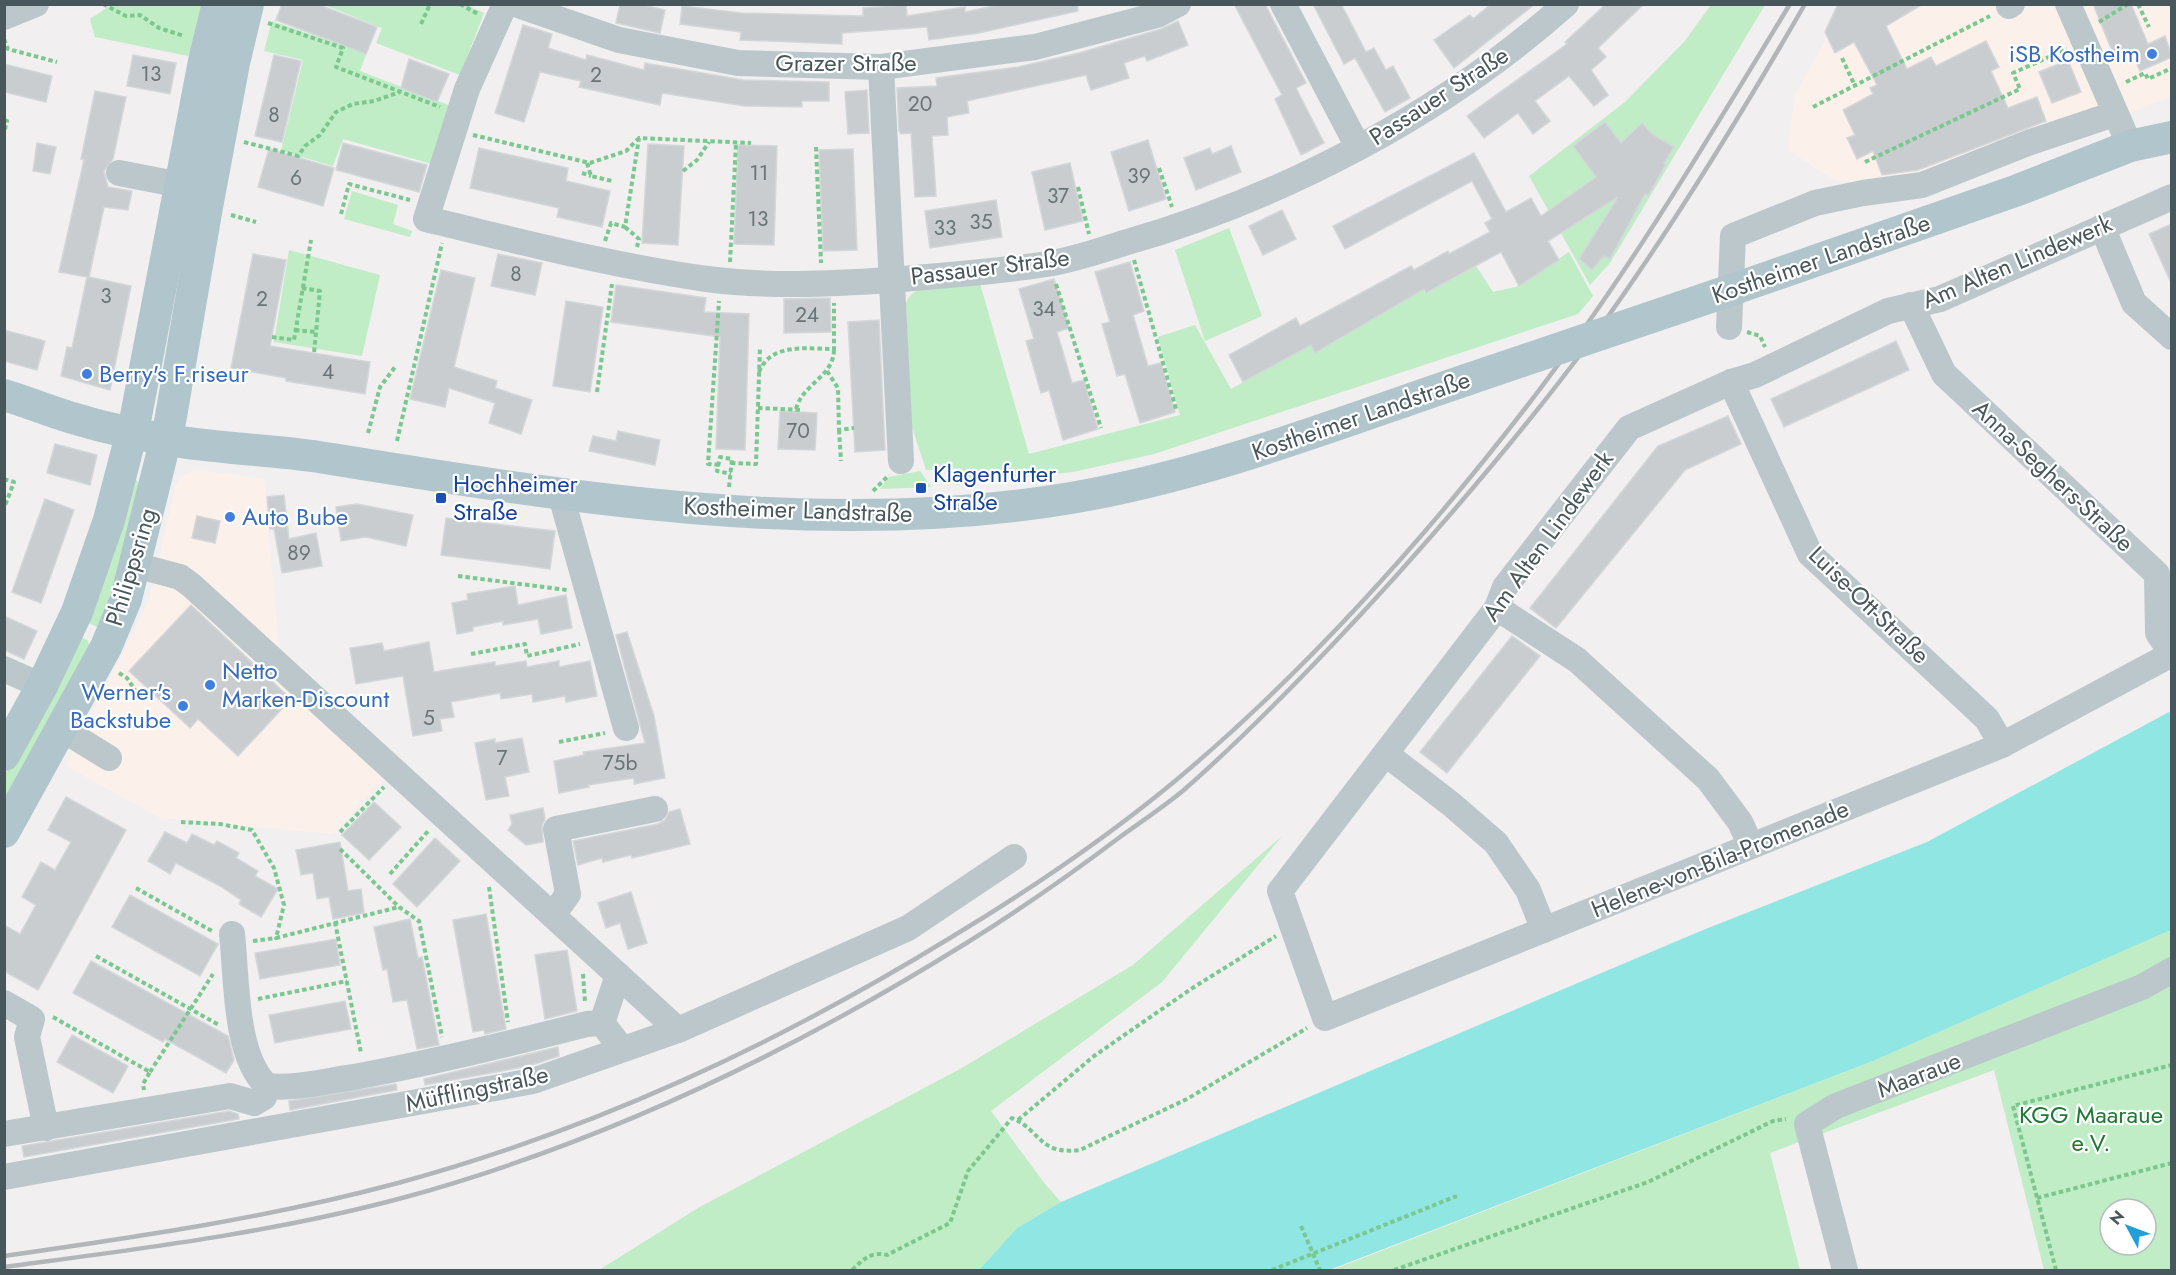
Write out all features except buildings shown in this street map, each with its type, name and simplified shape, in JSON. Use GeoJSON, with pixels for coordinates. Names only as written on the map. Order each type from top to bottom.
{"type":"FeatureCollection","features":[{"type":"Feature","properties":{"kind":"main road"},"geometry":{"type":"LineString","coordinates":[[134,424],[218,4]]}},
{"type":"Feature","properties":{"kind":"main road"},"geometry":{"type":"LineString","coordinates":[[168,431],[214,168],[257,14]]}},
{"type":"Feature","properties":{"kind":"main road","name":"Kostheimer Landstraße"},"geometry":{"type":"LineString","coordinates":[[17,399],[84,422],[134,424],[168,431],[244,437],[313,456],[418,474],[703,509],[860,516],[943,513],[1025,505],[1074,498],[1179,475],[1466,380],[2018,190],[2130,146],[2172,122]]}},
{"type":"Feature","properties":{"kind":"main road","name":"Kostheimer Landstraße"},"geometry":{"type":"LineString","coordinates":[[2130,146],[2172,137]]}},
{"type":"Feature","properties":{"kind":"main road","name":"Philippsring"},"geometry":{"type":"LineString","coordinates":[[4,755],[70,630],[95,566],[134,424]]}},
{"type":"Feature","properties":{"kind":"main road","name":"Philippsring"},"geometry":{"type":"LineString","coordinates":[[4,832],[62,729],[109,658],[168,431]]}},
{"type":"Feature","properties":{"kind":"main road"},"geometry":{"type":"LineString","coordinates":[[70,630],[84,629],[97,635],[109,658]]}},
{"type":"Feature","properties":{"kind":"street"},"geometry":{"type":"LineString","coordinates":[[4,17],[36,4]]}},
{"type":"Feature","properties":{"kind":"street"},"geometry":{"type":"LineString","coordinates":[[434,216],[456,123],[467,89],[505,4]]}},
{"type":"Feature","properties":{"kind":"street","name":"Grazer Straße"},"geometry":{"type":"LineString","coordinates":[[514,4],[619,40],[738,63],[881,67],[939,62],[1035,47],[1157,15],[1178,4]]}},
{"type":"Feature","properties":{"kind":"street"},"geometry":{"type":"LineString","coordinates":[[1283,4],[1358,147]]}},
{"type":"Feature","properties":{"kind":"street","name":"Passauer Straße"},"geometry":{"type":"LineString","coordinates":[[434,216],[607,260],[725,280],[828,284],[951,276],[1050,264],[1179,228],[1274,189],[1358,147],[1453,91],[1537,31],[1566,4]]}},
{"type":"Feature","properties":{"kind":"street"},"geometry":{"type":"LineString","coordinates":[[2068,4],[2130,146]]}},
{"type":"Feature","properties":{"kind":"street"},"geometry":{"type":"LineString","coordinates":[[881,67],[894,279],[901,461]]}},
{"type":"Feature","properties":{"kind":"street"},"geometry":{"type":"LineString","coordinates":[[1729,327],[1733,237],[1815,203],[1863,193],[1922,185],[2028,143],[2110,103]]}},
{"type":"Feature","properties":{"kind":"street"},"geometry":{"type":"LineString","coordinates":[[118,173],[181,185]]}},
{"type":"Feature","properties":{"kind":"street","name":"Am Alten Lindewerk"},"geometry":{"type":"LineString","coordinates":[[1325,1018],[1300,953],[1280,891],[1497,608],[1505,587],[1629,428],[1731,382],[1774,366],[1888,311],[1940,298],[2172,197]]}},
{"type":"Feature","properties":{"kind":"street"},"geometry":{"type":"LineString","coordinates":[[2102,227],[2134,303],[2172,337]]}},
{"type":"Feature","properties":{"kind":"street","name":"Anna-Seghers-Straße"},"geometry":{"type":"LineString","coordinates":[[1911,306],[1944,374],[2157,574],[2158,633],[2172,653]]}},
{"type":"Feature","properties":{"kind":"street","name":"Luise-Ott-Straße"},"geometry":{"type":"LineString","coordinates":[[1731,382],[1810,554],[1987,719],[2002,745]]}},
{"type":"Feature","properties":{"kind":"street"},"geometry":{"type":"LineString","coordinates":[[560,492],[626,728]]}},
{"type":"Feature","properties":{"kind":"street"},"geometry":{"type":"LineString","coordinates":[[135,565],[180,577],[191,585],[678,1030]]}},
{"type":"Feature","properties":{"kind":"street"},"geometry":{"type":"LineString","coordinates":[[1497,608],[1576,660],[1687,759],[1708,779],[1740,822],[1751,846]]}},
{"type":"Feature","properties":{"kind":"street","name":"Helene-von-Bila-Promenade"},"geometry":{"type":"LineString","coordinates":[[1325,1018],[2002,745],[2172,653]]}},
{"type":"Feature","properties":{"kind":"street"},"geometry":{"type":"LineString","coordinates":[[4,669],[42,686]]}},
{"type":"Feature","properties":{"kind":"street"},"geometry":{"type":"LineString","coordinates":[[62,729],[109,758]]}},
{"type":"Feature","properties":{"kind":"street"},"geometry":{"type":"LineString","coordinates":[[1386,754],[1451,804],[1496,843],[1528,890],[1544,930]]}},
{"type":"Feature","properties":{"kind":"street"},"geometry":{"type":"LineString","coordinates":[[553,915],[568,894],[556,830],[655,809]]}},
{"type":"Feature","properties":{"kind":"street","name":"Müfflingstraße"},"geometry":{"type":"LineString","coordinates":[[4,1177],[533,1081],[678,1030],[908,928],[1014,857]]}},
{"type":"Feature","properties":{"kind":"street"},"geometry":{"type":"LineString","coordinates":[[233,938],[243,1039],[256,1075],[267,1086],[284,1088],[446,1059],[594,1023],[618,975]]}},
{"type":"Feature","properties":{"kind":"street","name":"Maaraue"},"geometry":{"type":"LineString","coordinates":[[1807,1124],[1836,1106],[2142,987],[2172,970]]}},
{"type":"Feature","properties":{"kind":"street"},"geometry":{"type":"LineString","coordinates":[[4,1003],[32,1019],[27,1037],[46,1128]]}},
{"type":"Feature","properties":{"kind":"street"},"geometry":{"type":"LineString","coordinates":[[594,1023],[622,1049]]}},
{"type":"Feature","properties":{"kind":"street"},"geometry":{"type":"LineString","coordinates":[[4,1134],[146,1112],[230,1096],[254,1103],[264,1096],[267,1086]]}},
{"type":"Feature","properties":{"kind":"street"},"geometry":{"type":"LineString","coordinates":[[1807,1124],[1845,1270]]}},
{"type":"Feature","properties":{"kind":"path"},"geometry":{"type":"LineString","coordinates":[[103,4],[126,16],[140,15],[159,28],[188,37]]}},
{"type":"Feature","properties":{"kind":"path"},"geometry":{"type":"LineString","coordinates":[[421,24],[430,4]]}},
{"type":"Feature","properties":{"kind":"path"},"geometry":{"type":"LineString","coordinates":[[1865,162],[2020,89],[2013,73],[2082,37],[2128,4]]}},
{"type":"Feature","properties":{"kind":"path"},"geometry":{"type":"LineString","coordinates":[[2138,4],[2149,27]]}},
{"type":"Feature","properties":{"kind":"path"},"geometry":{"type":"LineString","coordinates":[[1813,107],[2011,5]]}},
{"type":"Feature","properties":{"kind":"path"},"geometry":{"type":"LineString","coordinates":[[257,14],[343,48],[336,67],[401,92],[456,123],[587,162],[626,151],[639,138],[751,143]]}},
{"type":"Feature","properties":{"kind":"path"},"geometry":{"type":"LineString","coordinates":[[4,39],[8,49],[57,62]]}},
{"type":"Feature","properties":{"kind":"path"},"geometry":{"type":"LineString","coordinates":[[1842,58],[1855,86]]}},
{"type":"Feature","properties":{"kind":"path"},"geometry":{"type":"LineString","coordinates":[[2110,103],[2145,73],[2148,79],[2172,68]]}},
{"type":"Feature","properties":{"kind":"path"},"geometry":{"type":"LineString","coordinates":[[244,142],[298,156],[305,146],[320,135],[336,112],[353,104],[374,101],[401,92]]}},
{"type":"Feature","properties":{"kind":"path"},"geometry":{"type":"LineString","coordinates":[[4,120],[7,121],[4,133]]}},
{"type":"Feature","properties":{"kind":"path"},"geometry":{"type":"LineString","coordinates":[[597,392],[611,223],[625,227],[639,138]]}},
{"type":"Feature","properties":{"kind":"path"},"geometry":{"type":"LineString","coordinates":[[683,171],[697,160],[708,142]]}},
{"type":"Feature","properties":{"kind":"path"},"geometry":{"type":"LineString","coordinates":[[719,465],[708,464],[736,143]]}},
{"type":"Feature","properties":{"kind":"path"},"geometry":{"type":"LineString","coordinates":[[795,409],[805,390],[827,371],[833,362],[834,349],[816,147]]}},
{"type":"Feature","properties":{"kind":"path"},"geometry":{"type":"LineString","coordinates":[[587,162],[591,176]]}},
{"type":"Feature","properties":{"kind":"path"},"geometry":{"type":"LineString","coordinates":[[1159,168],[1179,228]]}},
{"type":"Feature","properties":{"kind":"path"},"geometry":{"type":"LineString","coordinates":[[582,173],[612,181]]}},
{"type":"Feature","properties":{"kind":"path"},"geometry":{"type":"LineString","coordinates":[[340,214],[349,184],[434,216],[435,287],[397,441]]}},
{"type":"Feature","properties":{"kind":"path"},"geometry":{"type":"LineString","coordinates":[[1078,187],[1093,252]]}},
{"type":"Feature","properties":{"kind":"path"},"geometry":{"type":"LineString","coordinates":[[231,215],[256,222]]}},
{"type":"Feature","properties":{"kind":"path"},"geometry":{"type":"LineString","coordinates":[[272,337],[294,340],[311,240]]}},
{"type":"Feature","properties":{"kind":"path"},"geometry":{"type":"LineString","coordinates":[[1129,242],[1176,409]]}},
{"type":"Feature","properties":{"kind":"path"},"geometry":{"type":"LineString","coordinates":[[1050,264],[1101,428]]}},
{"type":"Feature","properties":{"kind":"path"},"geometry":{"type":"LineString","coordinates":[[302,288],[320,291],[314,353]]}},
{"type":"Feature","properties":{"kind":"path"},"geometry":{"type":"LineString","coordinates":[[1729,327],[1760,336],[1774,366]]}},
{"type":"Feature","properties":{"kind":"path"},"geometry":{"type":"LineString","coordinates":[[295,330],[316,332]]}},
{"type":"Feature","properties":{"kind":"path"},"geometry":{"type":"LineString","coordinates":[[731,463],[756,464],[760,347]]}},
{"type":"Feature","properties":{"kind":"path"},"geometry":{"type":"LineString","coordinates":[[759,372],[764,361],[777,351],[834,349]]}},
{"type":"Feature","properties":{"kind":"path"},"geometry":{"type":"LineString","coordinates":[[368,433],[380,387],[395,367]]}},
{"type":"Feature","properties":{"kind":"path"},"geometry":{"type":"LineString","coordinates":[[827,371],[838,388],[841,461]]}},
{"type":"Feature","properties":{"kind":"path"},"geometry":{"type":"LineString","coordinates":[[758,408],[803,410]]}},
{"type":"Feature","properties":{"kind":"path"},"geometry":{"type":"LineString","coordinates":[[839,430],[854,428]]}},
{"type":"Feature","properties":{"kind":"path"},"geometry":{"type":"LineString","coordinates":[[729,488],[731,474],[731,463],[732,459],[720,457],[717,471],[731,474]]}},
{"type":"Feature","properties":{"kind":"path"},"geometry":{"type":"LineString","coordinates":[[867,495],[901,461]]}},
{"type":"Feature","properties":{"kind":"path"},"geometry":{"type":"LineString","coordinates":[[4,479],[14,482],[4,508]]}},
{"type":"Feature","properties":{"kind":"path"},"geometry":{"type":"LineString","coordinates":[[458,576],[588,593]]}},
{"type":"Feature","properties":{"kind":"path"},"geometry":{"type":"LineString","coordinates":[[471,654],[525,644],[527,656],[601,640]]}},
{"type":"Feature","properties":{"kind":"path"},"geometry":{"type":"LineString","coordinates":[[109,658],[127,678],[140,698]]}},
{"type":"Feature","properties":{"kind":"path"},"geometry":{"type":"LineString","coordinates":[[559,742],[626,728]]}},
{"type":"Feature","properties":{"kind":"path"},"geometry":{"type":"LineString","coordinates":[[340,832],[397,773]]}},
{"type":"Feature","properties":{"kind":"path"},"geometry":{"type":"LineString","coordinates":[[390,874],[443,814]]}},
{"type":"Feature","properties":{"kind":"path"},"geometry":{"type":"LineString","coordinates":[[182,822],[252,830],[274,868],[284,905],[276,938]]}},
{"type":"Feature","properties":{"kind":"path"},"geometry":{"type":"LineString","coordinates":[[340,849],[399,908],[419,921],[446,1059]]}},
{"type":"Feature","properties":{"kind":"path"},"geometry":{"type":"LineString","coordinates":[[484,851],[511,1043]]}},
{"type":"Feature","properties":{"kind":"path"},"geometry":{"type":"LineString","coordinates":[[136,888],[233,938],[276,938],[399,908]]}},
{"type":"Feature","properties":{"kind":"path"},"geometry":{"type":"LineString","coordinates":[[335,922],[365,1075]]}},
{"type":"Feature","properties":{"kind":"path"},"geometry":{"type":"LineString","coordinates":[[1017,1120],[1094,1056],[1194,987],[1291,926]]}},
{"type":"Feature","properties":{"kind":"path"},"geometry":{"type":"LineString","coordinates":[[146,1112],[143,1084],[233,938]]}},
{"type":"Feature","properties":{"kind":"path"},"geometry":{"type":"LineString","coordinates":[[581,942],[594,1023]]}},
{"type":"Feature","properties":{"kind":"path"},"geometry":{"type":"LineString","coordinates":[[96,956],[243,1039]]}},
{"type":"Feature","properties":{"kind":"path"},"geometry":{"type":"LineString","coordinates":[[240,1002],[346,981]]}},
{"type":"Feature","properties":{"kind":"path"},"geometry":{"type":"LineString","coordinates":[[27,1016],[41,1011],[150,1072]]}},
{"type":"Feature","properties":{"kind":"path"},"geometry":{"type":"LineString","coordinates":[[852,1270],[866,1257],[876,1252],[887,1255],[950,1223],[968,1171],[1012,1118],[1052,1149],[1062,1152],[1080,1150],[1187,1099],[1325,1018]]}},
{"type":"Feature","properties":{"kind":"path"},"geometry":{"type":"LineString","coordinates":[[2056,1270],[2013,1106],[2172,1065]]}},
{"type":"Feature","properties":{"kind":"path"},"geometry":{"type":"LineString","coordinates":[[1394,1270],[1648,1182],[1773,1121],[1790,1119],[1807,1124]]}},
{"type":"Feature","properties":{"kind":"path"},"geometry":{"type":"LineString","coordinates":[[2037,1198],[2172,1162]]}},
{"type":"Feature","properties":{"kind":"path"},"geometry":{"type":"LineString","coordinates":[[1272,1270],[1457,1196]]}},
{"type":"Feature","properties":{"kind":"path"},"geometry":{"type":"LineString","coordinates":[[1302,1226],[1320,1270]]}},
{"type":"Feature","properties":{"kind":"shaded area"},"geometry":{"type":"Polygon","coordinates":[[[1846,5],[2171,5],[2171,97],[1912,197],[1833,179],[1788,150],[1795,94],[1846,5]]]}},
{"type":"Feature","properties":{"kind":"shaded area"},"geometry":{"type":"Polygon","coordinates":[[[200,470],[264,479],[282,682],[384,779],[333,834],[160,818],[66,766],[149,601],[176,484],[188,472],[200,470]]]}},
{"type":"Feature","properties":{"kind":"green space"},"geometry":{"type":"Polygon","coordinates":[[[111,5],[202,5],[188,56],[95,37],[90,19],[111,5]]]}},
{"type":"Feature","properties":{"kind":"green space"},"geometry":{"type":"Polygon","coordinates":[[[325,5],[467,5],[484,13],[460,75],[376,43],[382,28],[325,5]]]}},
{"type":"Feature","properties":{"kind":"green space"},"geometry":{"type":"Polygon","coordinates":[[[1711,5],[1765,5],[1610,263],[1590,285],[1529,176],[1625,102],[1684,42],[1711,5]]]}},
{"type":"Feature","properties":{"kind":"green space"},"geometry":{"type":"Polygon","coordinates":[[[272,21],[366,54],[360,71],[451,106],[432,164],[343,139],[333,166],[281,151],[303,60],[264,51],[272,21]]]}},
{"type":"Feature","properties":{"kind":"green space"},"geometry":{"type":"Polygon","coordinates":[[[352,191],[398,205],[393,224],[412,231],[410,237],[344,219],[352,191]]]}},
{"type":"Feature","properties":{"kind":"green space"},"geometry":{"type":"Polygon","coordinates":[[[1229,228],[1262,316],[1205,341],[1175,250],[1229,228]]]}},
{"type":"Feature","properties":{"kind":"green space"},"geometry":{"type":"Polygon","coordinates":[[[289,250],[380,275],[362,356],[274,342],[289,250]]]}},
{"type":"Feature","properties":{"kind":"green space"},"geometry":{"type":"Polygon","coordinates":[[[1569,252],[1593,296],[1578,314],[1154,454],[1073,472],[956,485],[956,469],[967,468],[926,470],[911,424],[906,303],[918,290],[927,286],[979,280],[1029,454],[1180,415],[1158,337],[1195,325],[1231,389],[1311,345],[1316,353],[1424,289],[1427,293],[1476,266],[1493,292],[1519,286],[1569,252]]]}},
{"type":"Feature","properties":{"kind":"green space"},"geometry":{"type":"Polygon","coordinates":[[[920,471],[931,487],[880,489],[889,477],[920,471]]]}},
{"type":"Feature","properties":{"kind":"green space"},"geometry":{"type":"Polygon","coordinates":[[[134,478],[139,483],[125,550],[99,628],[84,621],[134,478]]]}},
{"type":"Feature","properties":{"kind":"green space"},"geometry":{"type":"Polygon","coordinates":[[[80,637],[87,640],[91,647],[5,812],[5,774],[80,637]]]}},
{"type":"Feature","properties":{"kind":"green space"},"geometry":{"type":"Polygon","coordinates":[[[1282,836],[1162,982],[991,1111],[1061,1202],[1017,1228],[979,1270],[599,1270],[698,1208],[960,1069],[1133,965],[1282,836]]]}},
{"type":"Feature","properties":{"kind":"green space","name":"KGG Maaraue e.V."},"geometry":{"type":"Polygon","coordinates":[[[2171,930],[2171,1270],[2044,1270],[1994,1070],[1770,1153],[1800,1270],[1332,1270],[1873,1061],[2171,930]]]}},
{"type":"Feature","properties":{"kind":"water"},"geometry":{"type":"Polygon","coordinates":[[[2171,711],[2171,930],[1873,1061],[1329,1270],[979,1270],[1017,1228],[1061,1202],[1703,930],[1927,842],[2171,711]]]}},
{"type":"Feature","properties":{"kind":"railway"},"geometry":{"type":"LineString","coordinates":[[4,1256],[153,1234],[300,1206],[398,1183],[543,1137],[683,1080],[818,1014],[950,938],[1066,864],[1175,781],[1270,696],[1361,603],[1447,505],[1527,406],[1598,309],[1664,209],[1790,4]]}},
{"type":"Feature","properties":{"kind":"railway"},"geometry":{"type":"LineString","coordinates":[[4,1267],[204,1239],[304,1221],[402,1198],[477,1176],[551,1150],[695,1091],[834,1021],[988,930],[1046,891],[1177,795],[1213,764],[1294,686],[1396,576],[1473,488],[1547,398],[1623,296],[1704,173],[1805,4]]}},
{"type":"Feature","properties":{"kind":"place","name":"iSB Kostheim"},"geometry":{"type":"Point","coordinates":[2152,54]}},
{"type":"Feature","properties":{"kind":"place","name":"Berry's F.riseur"},"geometry":{"type":"Point","coordinates":[87,374]}},
{"type":"Feature","properties":{"kind":"place","name":"Klagenfurter Straße"},"geometry":{"type":"Point","coordinates":[921,488]}},
{"type":"Feature","properties":{"kind":"place","name":"Hochheimer Straße"},"geometry":{"type":"Point","coordinates":[441,498]}},
{"type":"Feature","properties":{"kind":"place","name":"Auto Bube"},"geometry":{"type":"Point","coordinates":[230,517]}},
{"type":"Feature","properties":{"kind":"place","name":"Netto Marken-Discount"},"geometry":{"type":"Point","coordinates":[210,685]}},
{"type":"Feature","properties":{"kind":"place","name":"Werner's Backstube"},"geometry":{"type":"Point","coordinates":[183,706]}}]}
